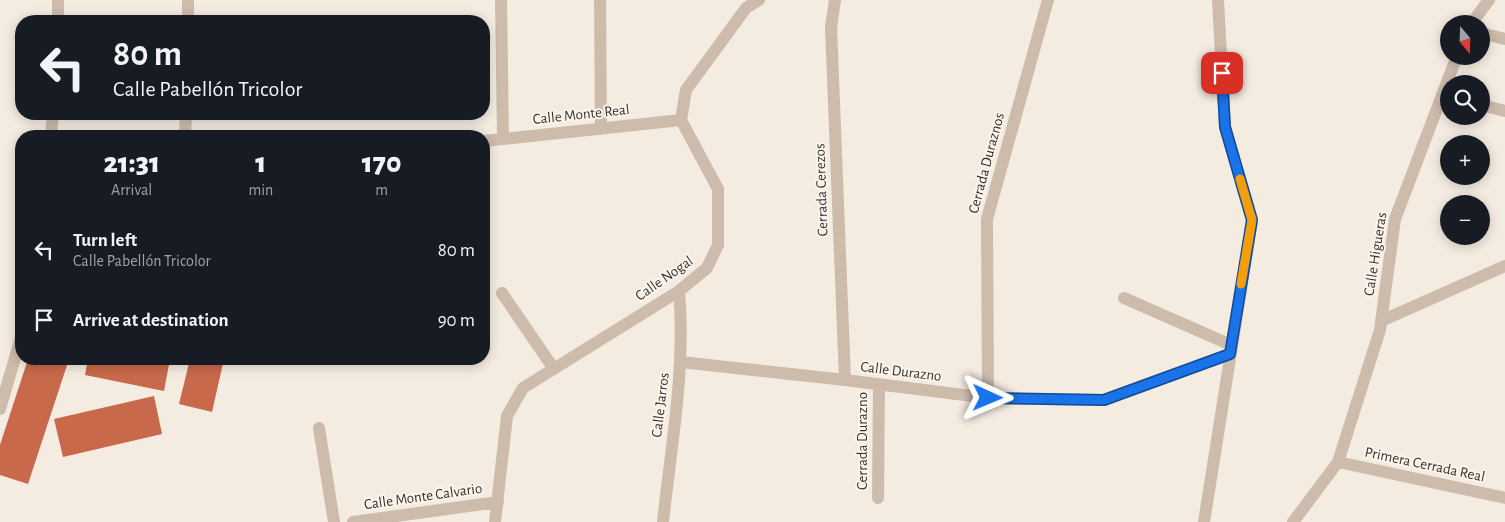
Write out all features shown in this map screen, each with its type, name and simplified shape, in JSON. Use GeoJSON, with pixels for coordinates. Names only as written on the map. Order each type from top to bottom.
{"type":"FeatureCollection","features":[{"type":"Feature","properties":{"kind":"street"},"geometry":{"type":"LineString","coordinates":[[58,0],[58,15]]}},
{"type":"Feature","properties":{"kind":"street"},"geometry":{"type":"LineString","coordinates":[[188,0],[188,15]]}},
{"type":"Feature","properties":{"kind":"street"},"geometry":{"type":"LineString","coordinates":[[501,0],[502,139]]}},
{"type":"Feature","properties":{"kind":"street"},"geometry":{"type":"LineString","coordinates":[[600,0],[601,129]]}},
{"type":"Feature","properties":{"kind":"street"},"geometry":{"type":"LineString","coordinates":[[681,120],[686,90],[746,8],[759,0]]}},
{"type":"Feature","properties":{"kind":"street","name":"Cerrada Cerezos"},"geometry":{"type":"LineString","coordinates":[[835,0],[831,27],[845,380]]}},
{"type":"Feature","properties":{"kind":"street","name":"Cerrada Duraznos"},"geometry":{"type":"LineString","coordinates":[[988,398],[987,219],[1048,0]]}},
{"type":"Feature","properties":{"kind":"street"},"geometry":{"type":"LineString","coordinates":[[1204,522],[1252,220],[1225,127],[1218,0]]}},
{"type":"Feature","properties":{"kind":"street"},"geometry":{"type":"LineString","coordinates":[[1478,15],[1489,0]]}},
{"type":"Feature","properties":{"kind":"street"},"geometry":{"type":"LineString","coordinates":[[1490,35],[1505,39]]}},
{"type":"Feature","properties":{"kind":"street","name":"Calle Higueras"},"geometry":{"type":"LineString","coordinates":[[1293,522],[1338,462],[1381,321],[1395,219],[1440,108]]}},
{"type":"Feature","properties":{"kind":"street"},"geometry":{"type":"LineString","coordinates":[[1490,108],[1505,112]]}},
{"type":"Feature","properties":{"kind":"street","name":"Calle Monte Real"},"geometry":{"type":"LineString","coordinates":[[490,140],[681,120]]}},
{"type":"Feature","properties":{"kind":"street","name":"Calle Nogal"},"geometry":{"type":"LineString","coordinates":[[495,522],[507,416],[523,388],[678,291],[707,268],[718,245],[718,189],[681,120]]}},
{"type":"Feature","properties":{"kind":"street"},"geometry":{"type":"LineString","coordinates":[[1381,321],[1505,266]]}},
{"type":"Feature","properties":{"kind":"street","name":"Calle Jarros"},"geometry":{"type":"LineString","coordinates":[[663,522],[681,362],[682,326],[678,291]]}},
{"type":"Feature","properties":{"kind":"street"},"geometry":{"type":"LineString","coordinates":[[502,293],[554,369]]}},
{"type":"Feature","properties":{"kind":"street"},"geometry":{"type":"LineString","coordinates":[[1124,298],[1231,349]]}},
{"type":"Feature","properties":{"kind":"street","name":"Calle Durazno"},"geometry":{"type":"LineString","coordinates":[[681,362],[988,398],[1104,400],[1231,349]]}},
{"type":"Feature","properties":{"kind":"street"},"geometry":{"type":"LineString","coordinates":[[0,409],[15,358]]}},
{"type":"Feature","properties":{"kind":"street","name":"Cerrada Durazno"},"geometry":{"type":"LineString","coordinates":[[878,498],[879,384]]}},
{"type":"Feature","properties":{"kind":"street"},"geometry":{"type":"LineString","coordinates":[[319,428],[334,522]]}},
{"type":"Feature","properties":{"kind":"street","name":"Primera Cerrada Real"},"geometry":{"type":"LineString","coordinates":[[1338,462],[1505,498]]}},
{"type":"Feature","properties":{"kind":"street","name":"Calle Monte Calvario"},"geometry":{"type":"LineString","coordinates":[[353,522],[498,502]]}},
{"type":"Feature","properties":{"kind":"building"},"geometry":{"type":"Polygon","coordinates":[[[26,365],[67,365],[28,484],[0,475],[0,445],[26,365]]]}},
{"type":"Feature","properties":{"kind":"building"},"geometry":{"type":"Polygon","coordinates":[[[87,365],[169,365],[164,391],[85,375],[87,365]]]}},
{"type":"Feature","properties":{"kind":"building"},"geometry":{"type":"Polygon","coordinates":[[[189,365],[223,365],[212,412],[179,404],[189,365]]]}},
{"type":"Feature","properties":{"kind":"building"},"geometry":{"type":"Polygon","coordinates":[[[154,396],[162,434],[63,457],[54,419],[154,396]]]}},
{"type":"Feature","properties":{"kind":"slow traffic"},"geometry":{"type":"LineString","coordinates":[[1240,179],[1252,220],[1241,284]]}},
{"type":"Feature","properties":{"kind":"route"},"geometry":{"type":"LineString","coordinates":[[988,398],[1104,400],[1230,354],[1252,220],[1225,127],[1222,73]]}}]}
